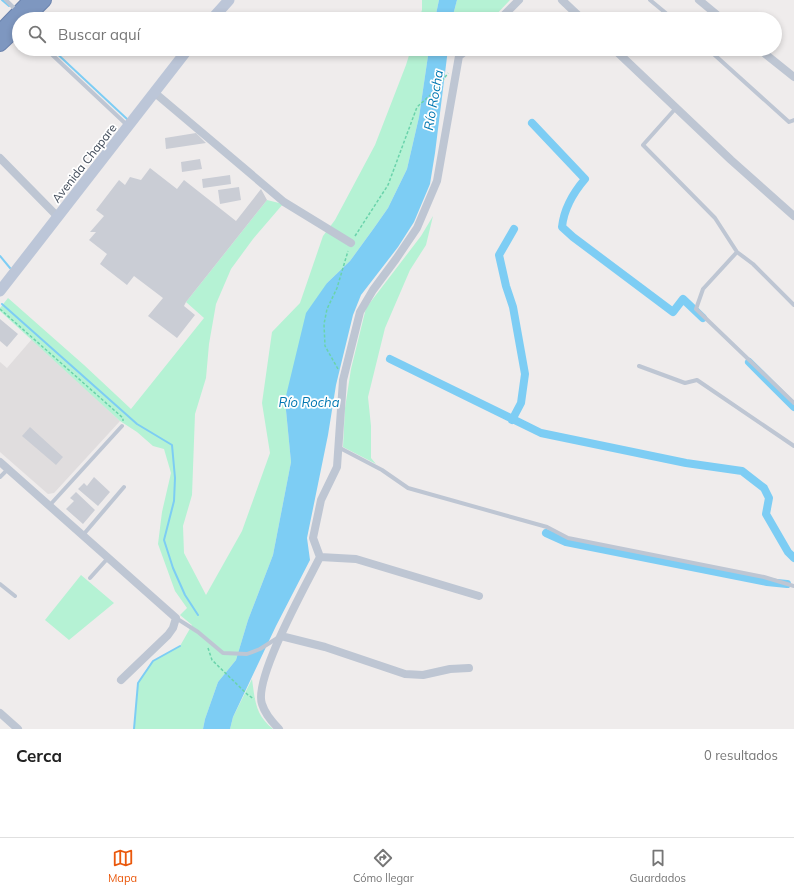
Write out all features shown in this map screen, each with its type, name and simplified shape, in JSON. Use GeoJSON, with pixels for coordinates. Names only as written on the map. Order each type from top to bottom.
{"type":"FeatureCollection","features":[{"type":"Feature","properties":{"kind":"highway"},"geometry":{"type":"LineString","coordinates":[[25,12],[31,0]]}},
{"type":"Feature","properties":{"kind":"highway"},"geometry":{"type":"LineString","coordinates":[[29,12],[44,0]]}},
{"type":"Feature","properties":{"kind":"highway"},"geometry":{"type":"LineString","coordinates":[[0,32],[12,25]]}},
{"type":"Feature","properties":{"kind":"highway"},"geometry":{"type":"LineString","coordinates":[[0,44],[12,30]]}},
{"type":"Feature","properties":{"kind":"main road"},"geometry":{"type":"LineString","coordinates":[[218,12],[229,0]]}},
{"type":"Feature","properties":{"kind":"main road","name":"Avenida Chapare"},"geometry":{"type":"LineString","coordinates":[[0,291],[183,56]]}},
{"type":"Feature","properties":{"kind":"street"},"geometry":{"type":"LineString","coordinates":[[507,12],[519,0]]}},
{"type":"Feature","properties":{"kind":"street"},"geometry":{"type":"LineString","coordinates":[[562,0],[575,12]]}},
{"type":"Feature","properties":{"kind":"street"},"geometry":{"type":"LineString","coordinates":[[699,0],[714,12]]}},
{"type":"Feature","properties":{"kind":"street"},"geometry":{"type":"LineString","coordinates":[[279,729],[270,720],[261,703],[262,684],[281,636],[320,557],[312,538],[321,500],[337,467],[343,380],[360,312],[373,290],[417,228],[437,181],[460,56]]}},
{"type":"Feature","properties":{"kind":"street"},"geometry":{"type":"LineString","coordinates":[[621,56],[731,160],[794,216]]}},
{"type":"Feature","properties":{"kind":"street"},"geometry":{"type":"LineString","coordinates":[[768,56],[794,77]]}},
{"type":"Feature","properties":{"kind":"street"},"geometry":{"type":"LineString","coordinates":[[155,93],[284,202],[351,243]]}},
{"type":"Feature","properties":{"kind":"street"},"geometry":{"type":"LineString","coordinates":[[0,158],[58,217]]}},
{"type":"Feature","properties":{"kind":"street"},"geometry":{"type":"LineString","coordinates":[[0,462],[176,618],[173,628],[168,635],[121,680]]}},
{"type":"Feature","properties":{"kind":"street"},"geometry":{"type":"LineString","coordinates":[[320,557],[356,559],[479,596]]}},
{"type":"Feature","properties":{"kind":"street"},"geometry":{"type":"LineString","coordinates":[[281,636],[325,647],[406,674],[423,675],[450,669],[469,668]]}},
{"type":"Feature","properties":{"kind":"street"},"geometry":{"type":"LineString","coordinates":[[0,713],[18,729]]}},
{"type":"Feature","properties":{"kind":"lane"},"geometry":{"type":"LineString","coordinates":[[6,0],[15,12]]}},
{"type":"Feature","properties":{"kind":"lane"},"geometry":{"type":"LineString","coordinates":[[650,0],[665,12]]}},
{"type":"Feature","properties":{"kind":"lane"},"geometry":{"type":"LineString","coordinates":[[53,56],[128,126]]}},
{"type":"Feature","properties":{"kind":"lane"},"geometry":{"type":"LineString","coordinates":[[716,56],[789,122],[794,120]]}},
{"type":"Feature","properties":{"kind":"lane"},"geometry":{"type":"LineString","coordinates":[[676,108],[643,145],[715,218],[737,252],[754,264],[794,305]]}},
{"type":"Feature","properties":{"kind":"lane"},"geometry":{"type":"LineString","coordinates":[[737,252],[703,289],[696,309],[794,403]]}},
{"type":"Feature","properties":{"kind":"lane"},"geometry":{"type":"LineString","coordinates":[[639,366],[685,383],[697,380],[794,446]]}},
{"type":"Feature","properties":{"kind":"lane"},"geometry":{"type":"LineString","coordinates":[[48,506],[122,426]]}},
{"type":"Feature","properties":{"kind":"lane"},"geometry":{"type":"LineString","coordinates":[[338,447],[382,470],[408,488],[547,527],[568,538],[764,577],[794,586]]}},
{"type":"Feature","properties":{"kind":"lane"},"geometry":{"type":"LineString","coordinates":[[0,477],[8,469]]}},
{"type":"Feature","properties":{"kind":"lane"},"geometry":{"type":"LineString","coordinates":[[83,535],[124,487]]}},
{"type":"Feature","properties":{"kind":"lane"},"geometry":{"type":"LineString","coordinates":[[90,578],[108,558]]}},
{"type":"Feature","properties":{"kind":"lane"},"geometry":{"type":"LineString","coordinates":[[0,584],[15,596]]}},
{"type":"Feature","properties":{"kind":"lane"},"geometry":{"type":"LineString","coordinates":[[176,618],[198,632],[223,653],[248,654],[260,649],[281,636]]}},
{"type":"Feature","properties":{"kind":"path"},"geometry":{"type":"LineString","coordinates":[[343,380],[325,346],[324,324],[327,309],[337,288],[351,243],[388,185],[418,107],[436,90],[448,73]]}},
{"type":"Feature","properties":{"kind":"path"},"geometry":{"type":"LineString","coordinates":[[0,309],[123,418],[122,426]]}},
{"type":"Feature","properties":{"kind":"path"},"geometry":{"type":"LineString","coordinates":[[205,639],[212,660],[248,695]]}},
{"type":"Feature","properties":{"kind":"shaded area"},"geometry":{"type":"Polygon","coordinates":[[[32,339],[120,421],[54,493],[48,494],[0,452],[0,362],[7,368],[32,339]]]}},
{"type":"Feature","properties":{"kind":"green space"},"geometry":{"type":"Polygon","coordinates":[[[422,0],[439,0],[436,12],[421,12],[422,0]]]}},
{"type":"Feature","properties":{"kind":"green space"},"geometry":{"type":"Polygon","coordinates":[[[457,0],[510,0],[499,12],[454,12],[457,0]]]}},
{"type":"Feature","properties":{"kind":"green space"},"geometry":{"type":"Polygon","coordinates":[[[409,56],[428,56],[419,117],[407,169],[388,208],[374,228],[350,261],[327,283],[285,400],[291,462],[273,555],[248,620],[236,660],[218,682],[203,729],[134,729],[138,683],[153,661],[180,646],[192,625],[180,615],[187,608],[175,591],[158,544],[162,512],[171,473],[164,449],[153,446],[137,432],[120,421],[0,311],[0,308],[8,298],[131,409],[204,318],[186,302],[267,200],[283,204],[253,239],[231,269],[216,304],[209,344],[206,378],[195,414],[192,495],[183,526],[184,553],[206,595],[242,531],[270,453],[262,403],[272,332],[300,303],[323,236],[335,220],[375,145],[409,56]]]}},
{"type":"Feature","properties":{"kind":"green space"},"geometry":{"type":"Polygon","coordinates":[[[433,216],[426,245],[410,270],[385,328],[368,397],[371,426],[371,458],[376,464],[343,447],[345,408],[351,369],[366,308],[421,236],[433,216]]]}},
{"type":"Feature","properties":{"kind":"green space"},"geometry":{"type":"Polygon","coordinates":[[[81,575],[114,603],[69,640],[45,620],[81,575]]]}},
{"type":"Feature","properties":{"kind":"green space"},"geometry":{"type":"Polygon","coordinates":[[[252,679],[255,700],[259,713],[267,724],[273,729],[230,729],[233,717],[252,679]]]}},
{"type":"Feature","properties":{"kind":"water"},"geometry":{"type":"Polygon","coordinates":[[[439,0],[457,0],[454,12],[436,12],[439,0]]]}},
{"type":"Feature","properties":{"kind":"water","name":"Río Rocha"},"geometry":{"type":"Polygon","coordinates":[[[428,56],[447,56],[430,184],[414,222],[398,247],[361,295],[353,315],[336,385],[328,435],[307,538],[310,560],[276,626],[233,717],[230,729],[203,729],[218,682],[236,660],[248,620],[273,555],[291,462],[285,400],[306,313],[327,283],[350,261],[388,208],[407,169],[419,117],[428,56]]]}},
{"type":"Feature","properties":{"kind":"building"},"geometry":{"type":"Polygon","coordinates":[[[196,133],[206,143],[166,149],[165,138],[196,133]]]}},
{"type":"Feature","properties":{"kind":"building"},"geometry":{"type":"Polygon","coordinates":[[[200,159],[202,169],[182,172],[181,162],[200,159]]]}},
{"type":"Feature","properties":{"kind":"building"},"geometry":{"type":"Polygon","coordinates":[[[150,168],[177,189],[184,180],[236,221],[261,189],[267,200],[186,302],[184,306],[195,315],[177,338],[148,316],[163,298],[134,276],[127,285],[100,264],[107,254],[89,240],[96,232],[90,232],[104,216],[96,210],[119,180],[125,185],[130,177],[141,180],[150,168]]]}},
{"type":"Feature","properties":{"kind":"building"},"geometry":{"type":"Polygon","coordinates":[[[230,175],[231,184],[203,188],[202,179],[230,175]]]}},
{"type":"Feature","properties":{"kind":"building"},"geometry":{"type":"Polygon","coordinates":[[[239,187],[241,200],[220,204],[218,190],[239,187]]]}},
{"type":"Feature","properties":{"kind":"building"},"geometry":{"type":"Polygon","coordinates":[[[0,319],[18,334],[7,347],[0,341],[0,319]]]}},
{"type":"Feature","properties":{"kind":"building"},"geometry":{"type":"Polygon","coordinates":[[[30,427],[63,457],[56,465],[22,436],[30,427]]]}},
{"type":"Feature","properties":{"kind":"building"},"geometry":{"type":"Polygon","coordinates":[[[94,477],[110,492],[98,506],[78,489],[84,483],[87,486],[94,477]]]}},
{"type":"Feature","properties":{"kind":"building"},"geometry":{"type":"Polygon","coordinates":[[[76,492],[95,510],[83,524],[66,509],[74,501],[70,498],[76,492]]]}},
{"type":"Feature","properties":{"kind":"waterway"},"geometry":{"type":"LineString","coordinates":[[2,0],[9,6]]}},
{"type":"Feature","properties":{"kind":"waterway"},"geometry":{"type":"LineString","coordinates":[[60,56],[127,119]]}},
{"type":"Feature","properties":{"kind":"waterway"},"geometry":{"type":"LineString","coordinates":[[532,123],[585,179],[570,201],[565,213],[562,227],[573,237],[673,312],[683,299],[703,318]]}},
{"type":"Feature","properties":{"kind":"waterway"},"geometry":{"type":"LineString","coordinates":[[512,420],[521,403],[525,374],[513,307],[506,286],[499,255],[514,229]]}},
{"type":"Feature","properties":{"kind":"waterway"},"geometry":{"type":"LineString","coordinates":[[0,256],[10,268]]}},
{"type":"Feature","properties":{"kind":"waterway"},"geometry":{"type":"LineString","coordinates":[[2,304],[137,424],[172,445],[175,478],[174,501],[164,540],[173,568],[185,595],[198,615]]}},
{"type":"Feature","properties":{"kind":"waterway"},"geometry":{"type":"LineString","coordinates":[[390,359],[541,433],[686,463],[742,471],[764,488],[769,498],[766,514],[788,552],[794,558]]}},
{"type":"Feature","properties":{"kind":"waterway"},"geometry":{"type":"LineString","coordinates":[[749,362],[794,407]]}},
{"type":"Feature","properties":{"kind":"waterway"},"geometry":{"type":"LineString","coordinates":[[546,533],[566,542],[767,582],[787,584]]}},
{"type":"Feature","properties":{"kind":"waterway"},"geometry":{"type":"LineString","coordinates":[[134,729],[138,683],[153,661],[180,646]]}}]}
